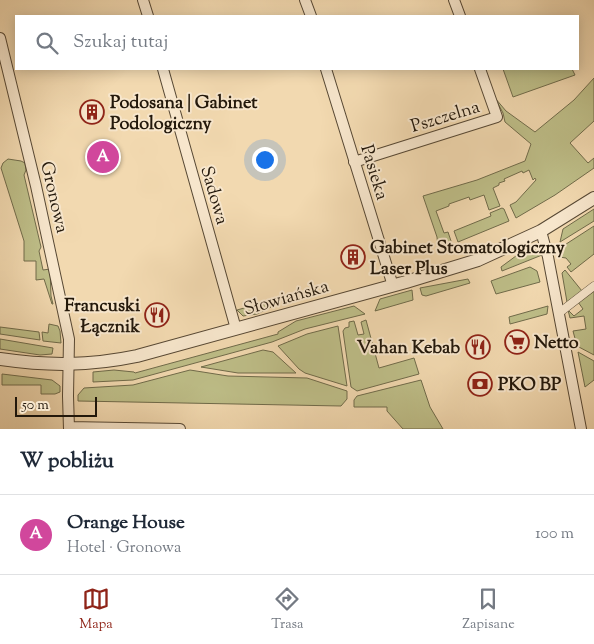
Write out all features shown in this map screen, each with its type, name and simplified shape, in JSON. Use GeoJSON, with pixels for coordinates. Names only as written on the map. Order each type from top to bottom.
{"type":"FeatureCollection","features":[{"type":"Feature","properties":{"kind":"street"},"geometry":{"type":"LineString","coordinates":[[143,0],[148,15]]}},
{"type":"Feature","properties":{"kind":"street"},"geometry":{"type":"LineString","coordinates":[[306,0],[311,15]]}},
{"type":"Feature","properties":{"kind":"street"},"geometry":{"type":"LineString","coordinates":[[454,0],[460,15]]}},
{"type":"Feature","properties":{"kind":"street","name":"Gronowa"},"geometry":{"type":"LineString","coordinates":[[0,38],[67,326],[69,339],[69,428]]}},
{"type":"Feature","properties":{"kind":"street","name":"Sadowa"},"geometry":{"type":"LineString","coordinates":[[163,70],[236,329]]}},
{"type":"Feature","properties":{"kind":"street","name":"Pasieka"},"geometry":{"type":"LineString","coordinates":[[326,70],[393,286]]}},
{"type":"Feature","properties":{"kind":"street","name":"Pszczelna"},"geometry":{"type":"LineString","coordinates":[[354,162],[497,117],[480,70]]}},
{"type":"Feature","properties":{"kind":"street","name":"Słowiańska"},"geometry":{"type":"LineString","coordinates":[[0,359],[69,365],[137,356],[393,286],[478,260],[541,231],[594,198]]}},
{"type":"Feature","properties":{"kind":"street"},"geometry":{"type":"LineString","coordinates":[[541,231],[548,257],[581,429]]}},
{"type":"Feature","properties":{"kind":"street"},"geometry":{"type":"LineString","coordinates":[[559,312],[594,286]]}},
{"type":"Feature","properties":{"kind":"street"},"geometry":{"type":"LineString","coordinates":[[69,428],[180,429]]}},
{"type":"Feature","properties":{"kind":"green space"},"geometry":{"type":"Polygon","coordinates":[[[503,70],[572,70],[575,75],[513,97],[503,70]]]}},
{"type":"Feature","properties":{"kind":"green space"},"geometry":{"type":"Polygon","coordinates":[[[594,78],[594,121],[570,143],[588,163],[594,158],[594,168],[555,195],[516,218],[510,205],[516,202],[536,180],[535,178],[533,180],[529,170],[504,179],[505,181],[493,188],[500,206],[489,210],[484,195],[470,200],[469,197],[449,204],[449,206],[436,211],[444,233],[448,232],[452,244],[438,249],[437,237],[423,196],[477,180],[525,161],[531,144],[505,122],[503,113],[495,98],[506,111],[535,132],[574,100],[594,78]]]}},
{"type":"Feature","properties":{"kind":"green space"},"geometry":{"type":"Polygon","coordinates":[[[8,159],[25,163],[26,170],[24,175],[41,247],[39,251],[43,270],[50,269],[53,304],[44,279],[36,280],[36,261],[24,261],[24,241],[1,168],[8,159]]]}},
{"type":"Feature","properties":{"kind":"green space"},"geometry":{"type":"Polygon","coordinates":[[[502,208],[509,221],[458,242],[454,231],[491,216],[490,213],[502,208]]]}},
{"type":"Feature","properties":{"kind":"green space"},"geometry":{"type":"Polygon","coordinates":[[[594,209],[594,221],[560,242],[563,229],[594,209]]]}},
{"type":"Feature","properties":{"kind":"green space"},"geometry":{"type":"Polygon","coordinates":[[[594,226],[594,254],[571,272],[567,267],[571,264],[566,258],[559,257],[560,248],[594,226]]]}},
{"type":"Feature","properties":{"kind":"green space"},"geometry":{"type":"Polygon","coordinates":[[[528,248],[533,248],[542,255],[502,271],[501,267],[528,248]]]}},
{"type":"Feature","properties":{"kind":"green space"},"geometry":{"type":"Polygon","coordinates":[[[530,267],[537,271],[540,282],[496,294],[491,281],[530,267]]]}},
{"type":"Feature","properties":{"kind":"green space"},"geometry":{"type":"Polygon","coordinates":[[[565,270],[582,291],[567,302],[562,273],[565,270]]]}},
{"type":"Feature","properties":{"kind":"green space"},"geometry":{"type":"Polygon","coordinates":[[[468,279],[470,283],[426,296],[422,295],[420,288],[468,279]]]}},
{"type":"Feature","properties":{"kind":"green space"},"geometry":{"type":"Polygon","coordinates":[[[412,290],[413,300],[375,311],[380,299],[412,290]]]}},
{"type":"Feature","properties":{"kind":"green space"},"geometry":{"type":"Polygon","coordinates":[[[594,290],[594,355],[577,346],[573,331],[586,329],[584,316],[570,318],[568,310],[574,316],[583,309],[578,302],[594,290]]]}},
{"type":"Feature","properties":{"kind":"green space"},"geometry":{"type":"Polygon","coordinates":[[[269,301],[271,307],[257,314],[243,316],[237,310],[269,301]]]}},
{"type":"Feature","properties":{"kind":"green space"},"geometry":{"type":"Polygon","coordinates":[[[354,306],[365,314],[305,329],[272,342],[133,380],[93,382],[93,372],[114,370],[135,373],[278,334],[278,332],[296,321],[354,306]]]}},
{"type":"Feature","properties":{"kind":"green space"},"geometry":{"type":"Polygon","coordinates":[[[548,306],[547,314],[510,324],[509,317],[548,306]]]}},
{"type":"Feature","properties":{"kind":"green space"},"geometry":{"type":"Polygon","coordinates":[[[366,320],[379,368],[414,358],[419,374],[357,391],[351,387],[343,331],[349,327],[349,322],[354,321],[358,335],[364,334],[361,322],[366,320]]]}},
{"type":"Feature","properties":{"kind":"green space"},"geometry":{"type":"Polygon","coordinates":[[[49,324],[58,326],[61,343],[43,341],[42,332],[48,333],[49,324]]]}},
{"type":"Feature","properties":{"kind":"green space"},"geometry":{"type":"Polygon","coordinates":[[[338,326],[347,386],[305,373],[278,346],[307,334],[338,326]]]}},
{"type":"Feature","properties":{"kind":"green space"},"geometry":{"type":"Polygon","coordinates":[[[0,327],[39,332],[40,340],[0,334],[0,327]]]}},
{"type":"Feature","properties":{"kind":"green space"},"geometry":{"type":"Polygon","coordinates":[[[0,339],[53,348],[52,354],[40,355],[0,349],[0,339]]]}},
{"type":"Feature","properties":{"kind":"green space"},"geometry":{"type":"Polygon","coordinates":[[[263,350],[273,352],[296,373],[238,373],[201,367],[263,350]]]}},
{"type":"Feature","properties":{"kind":"green space"},"geometry":{"type":"Polygon","coordinates":[[[578,352],[594,361],[594,380],[585,387],[578,352]]]}},
{"type":"Feature","properties":{"kind":"green space"},"geometry":{"type":"Polygon","coordinates":[[[190,370],[228,376],[307,378],[347,391],[347,399],[341,406],[78,401],[78,395],[84,388],[133,385],[190,370]]]}},
{"type":"Feature","properties":{"kind":"green space"},"geometry":{"type":"Polygon","coordinates":[[[2,374],[52,380],[60,386],[60,392],[41,394],[41,385],[2,385],[2,374]]]}},
{"type":"Feature","properties":{"kind":"green space"},"geometry":{"type":"Polygon","coordinates":[[[421,380],[430,407],[443,429],[403,429],[387,411],[387,407],[354,407],[354,400],[357,396],[421,380]]]}},
{"type":"Feature","properties":{"kind":"place","name":"Podosana | Gabinet Podologiczny"},"geometry":{"type":"Point","coordinates":[92,112]}},
{"type":"Feature","properties":{"kind":"place","name":"Orange House"},"geometry":{"type":"Point","coordinates":[103,157]}},
{"type":"Feature","properties":{"kind":"place","name":"Gabinet Stomatologiczny Laser Plus"},"geometry":{"type":"Point","coordinates":[353,257]}},
{"type":"Feature","properties":{"kind":"place","name":"Francuski Łącznik"},"geometry":{"type":"Point","coordinates":[157,315]}},
{"type":"Feature","properties":{"kind":"place","name":"Netto"},"geometry":{"type":"Point","coordinates":[517,342]}},
{"type":"Feature","properties":{"kind":"place","name":"Vahan Kebab"},"geometry":{"type":"Point","coordinates":[478,347]}},
{"type":"Feature","properties":{"kind":"place","name":"PKO BP"},"geometry":{"type":"Point","coordinates":[480,384]}}]}
